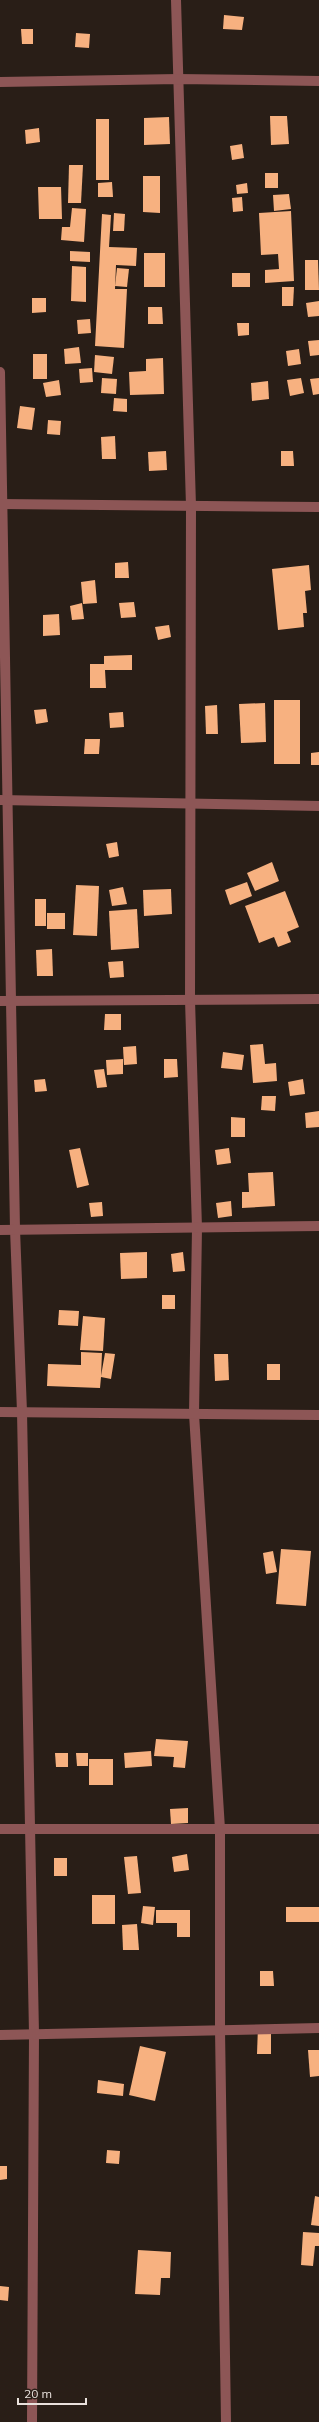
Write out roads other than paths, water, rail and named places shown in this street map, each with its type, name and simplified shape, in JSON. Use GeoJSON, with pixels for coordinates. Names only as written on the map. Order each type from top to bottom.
{"type":"FeatureCollection","features":[{"type":"Feature","properties":{"kind":"street"},"geometry":{"type":"LineString","coordinates":[[176,0],[191,506],[190,1000],[197,1228],[194,1414],[220,1829],[220,2030],[226,2422]]}},
{"type":"Feature","properties":{"kind":"street"},"geometry":{"type":"LineString","coordinates":[[0,82],[178,79],[319,81]]}},
{"type":"Feature","properties":{"kind":"street"},"geometry":{"type":"LineString","coordinates":[[0,372],[4,800],[12,1001],[15,1229],[22,1412],[28,1829],[34,2034],[32,2422]]}},
{"type":"Feature","properties":{"kind":"street"},"geometry":{"type":"LineString","coordinates":[[2,504],[319,507]]}},
{"type":"Feature","properties":{"kind":"street"},"geometry":{"type":"LineString","coordinates":[[4,800],[319,806]]}},
{"type":"Feature","properties":{"kind":"street"},"geometry":{"type":"LineString","coordinates":[[0,1001],[319,999]]}},
{"type":"Feature","properties":{"kind":"street"},"geometry":{"type":"LineString","coordinates":[[0,1230],[319,1226]]}},
{"type":"Feature","properties":{"kind":"street"},"geometry":{"type":"LineString","coordinates":[[0,1412],[319,1415]]}},
{"type":"Feature","properties":{"kind":"street"},"geometry":{"type":"LineString","coordinates":[[0,1829],[319,1829]]}},
{"type":"Feature","properties":{"kind":"street"},"geometry":{"type":"LineString","coordinates":[[0,2035],[319,2028]]}}]}
